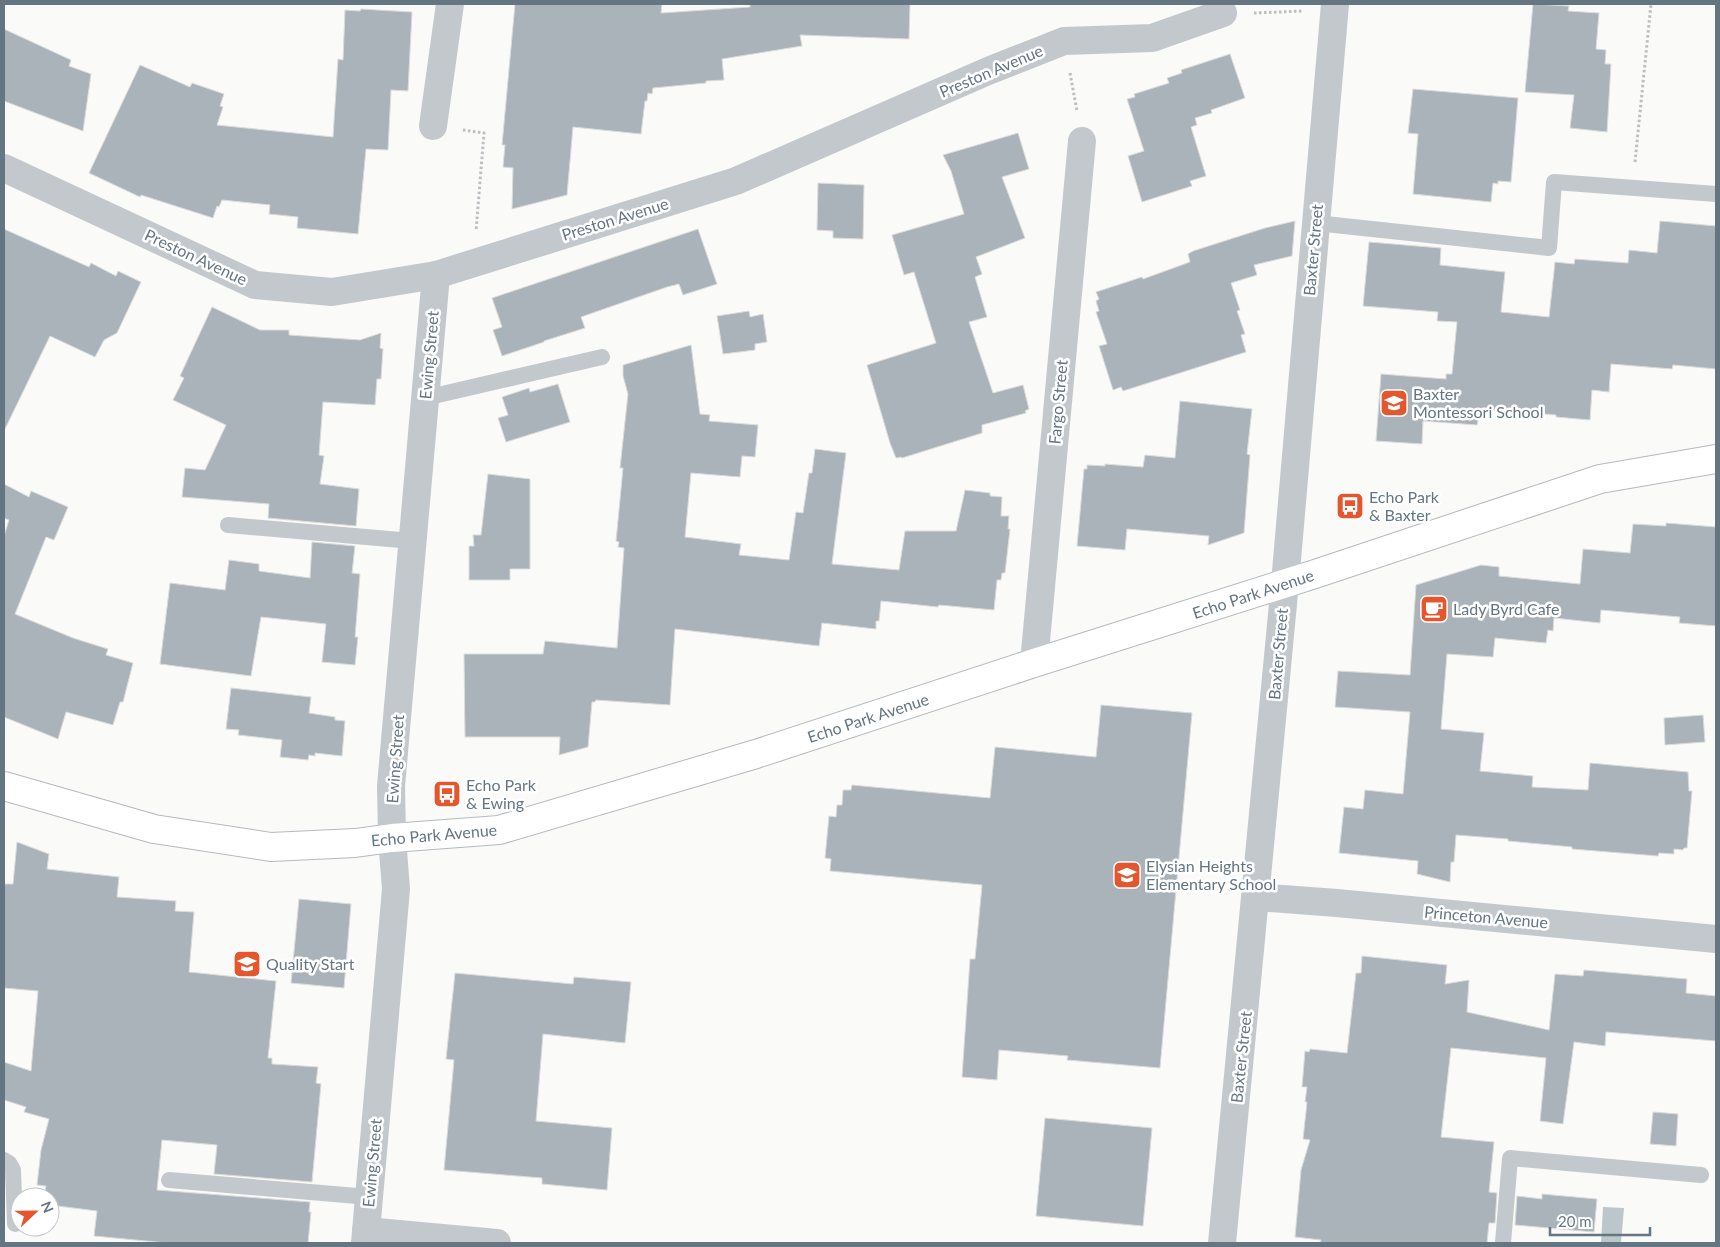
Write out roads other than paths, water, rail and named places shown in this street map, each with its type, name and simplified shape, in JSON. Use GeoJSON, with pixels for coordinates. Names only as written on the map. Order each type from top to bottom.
{"type":"FeatureCollection","features":[{"type":"Feature","properties":{"kind":"street"},"geometry":{"type":"LineString","coordinates":[[433,126],[450,4]]}},
{"type":"Feature","properties":{"kind":"street","name":"Baxter Street"},"geometry":{"type":"LineString","coordinates":[[1222,1243],[1285,583],[1335,4]]}},
{"type":"Feature","properties":{"kind":"street","name":"Preston Avenue"},"geometry":{"type":"LineString","coordinates":[[4,168],[255,285],[332,292],[436,275],[736,181],[988,71],[1064,41],[1152,38],[1236,13]]}},
{"type":"Feature","properties":{"kind":"street","name":"Fargo Street"},"geometry":{"type":"LineString","coordinates":[[1034,663],[1082,141]]}},
{"type":"Feature","properties":{"kind":"street","name":"Ewing Street"},"geometry":{"type":"LineString","coordinates":[[365,1237],[396,890],[392,838],[392,786],[436,275]]}},
{"type":"Feature","properties":{"kind":"street","name":"Echo Park Avenue"},"geometry":{"type":"LineString","coordinates":[[4,786],[154,829],[272,846],[355,843],[392,838],[499,830],[756,754],[1600,479],[1716,459]]}},
{"type":"Feature","properties":{"kind":"street","name":"Princeton Avenue"},"geometry":{"type":"LineString","coordinates":[[1256,897],[1716,939]]}},
{"type":"Feature","properties":{"kind":"street"},"geometry":{"type":"LineString","coordinates":[[365,1237],[497,1243]]}},
{"type":"Feature","properties":{"kind":"lane"},"geometry":{"type":"LineString","coordinates":[[1316,224],[1549,248],[1554,182],[1716,194]]}},
{"type":"Feature","properties":{"kind":"lane"},"geometry":{"type":"LineString","coordinates":[[425,398],[602,357]]}},
{"type":"Feature","properties":{"kind":"lane"},"geometry":{"type":"LineString","coordinates":[[228,525],[412,541]]}},
{"type":"Feature","properties":{"kind":"lane"},"geometry":{"type":"LineString","coordinates":[[1503,1243],[1510,1158],[1701,1175]]}},
{"type":"Feature","properties":{"kind":"lane"},"geometry":{"type":"LineString","coordinates":[[4,1160],[9,1163],[13,1170],[14,1187]]}},
{"type":"Feature","properties":{"kind":"lane"},"geometry":{"type":"LineString","coordinates":[[169,1180],[369,1197]]}},
{"type":"Feature","properties":{"kind":"place","name":"Baxter Montessori School"},"geometry":{"type":"Point","coordinates":[1394,403]}},
{"type":"Feature","properties":{"kind":"place","name":"Echo Park & Baxter"},"geometry":{"type":"Point","coordinates":[1350,506]}},
{"type":"Feature","properties":{"kind":"place","name":"Lady Byrd Cafe"},"geometry":{"type":"Point","coordinates":[1434,609]}},
{"type":"Feature","properties":{"kind":"place","name":"Echo Park & Ewing"},"geometry":{"type":"Point","coordinates":[447,794]}},
{"type":"Feature","properties":{"kind":"place","name":"Elysian Heights Elementary School"},"geometry":{"type":"Point","coordinates":[1127,875]}},
{"type":"Feature","properties":{"kind":"place","name":"Quality Start"},"geometry":{"type":"Point","coordinates":[247,964]}}]}
